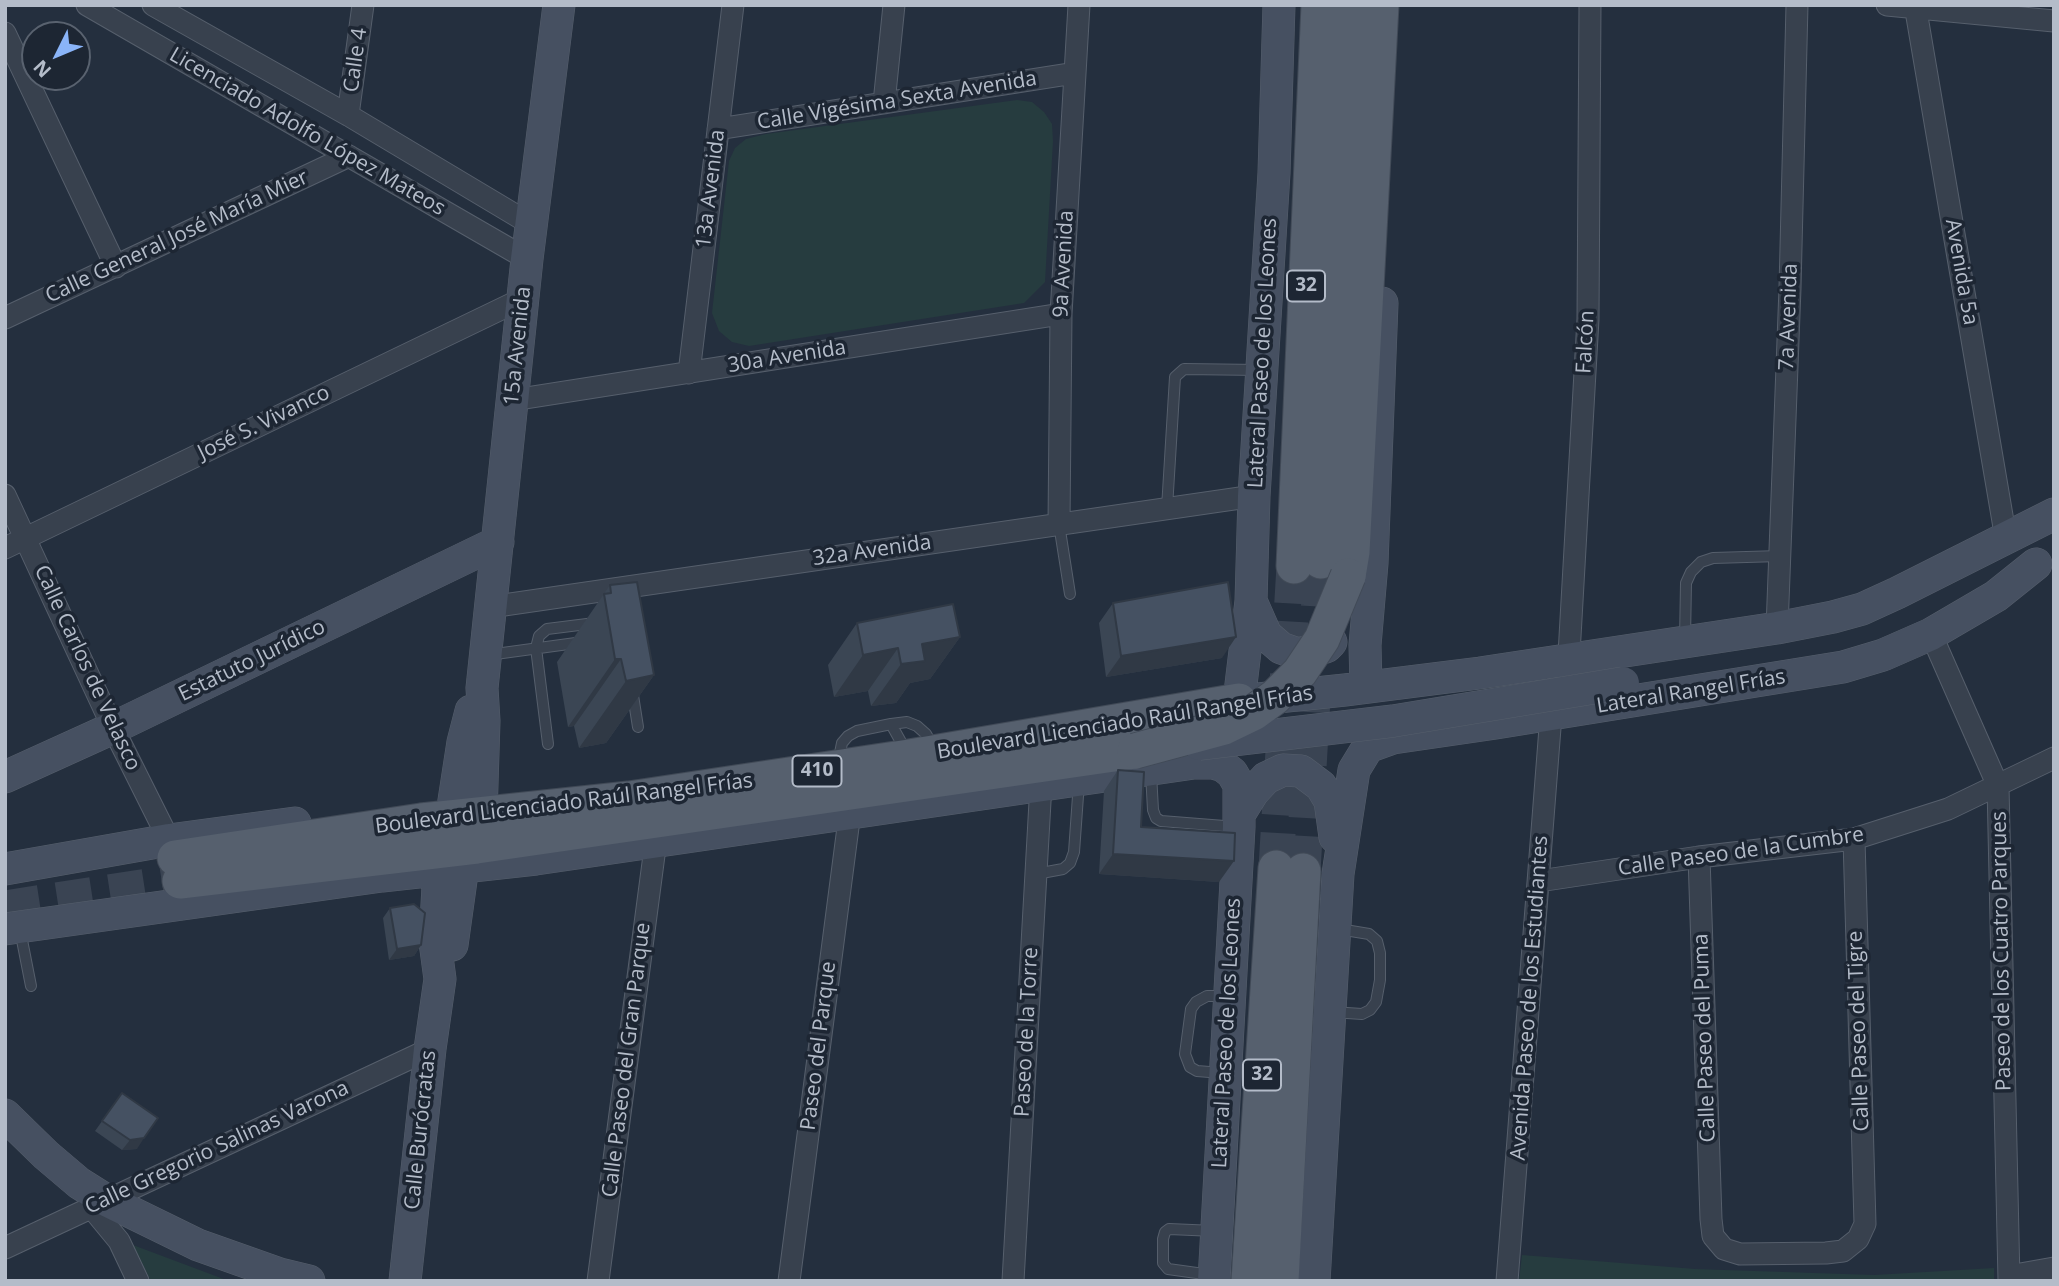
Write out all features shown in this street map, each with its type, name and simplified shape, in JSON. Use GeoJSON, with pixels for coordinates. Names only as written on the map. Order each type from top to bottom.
{"type":"FeatureCollection","features":[{"type":"Feature","properties":{"kind":"main road","name":"32"},"geometry":{"type":"LineString","coordinates":[[1319,5],[1302,355],[1334,566]]}},
{"type":"Feature","properties":{"kind":"main road","name":"32"},"geometry":{"type":"LineString","coordinates":[[1334,566],[1353,5]]}},
{"type":"Feature","properties":{"kind":"main road"},"geometry":{"type":"LineString","coordinates":[[1143,761],[1252,713],[1275,697],[1300,672],[1322,639],[1334,566],[1352,552],[1381,5]]}},
{"type":"Feature","properties":{"kind":"main road","name":"Boulevard Licenciado Raúl Rangel Frías"},"geometry":{"type":"LineString","coordinates":[[452,841],[629,799],[837,768],[1240,701]]}},
{"type":"Feature","properties":{"kind":"main road"},"geometry":{"type":"LineString","coordinates":[[1181,710],[1214,723],[1216,734],[1211,744],[1194,763]]}},
{"type":"Feature","properties":{"kind":"main road","name":"Boulevard Licenciado Raúl Rangel Frías"},"geometry":{"type":"LineString","coordinates":[[175,860],[452,841],[547,847],[1143,761]]}},
{"type":"Feature","properties":{"kind":"main road"},"geometry":{"type":"LineString","coordinates":[[382,876],[452,841]]}},
{"type":"Feature","properties":{"kind":"main road","name":"32"},"geometry":{"type":"LineString","coordinates":[[1249,1281],[1289,870],[1281,1281]]}},
{"type":"Feature","properties":{"kind":"street","name":"Licenciado Adolfo López Mateos"},"geometry":{"type":"LineString","coordinates":[[87,5],[527,259]]}},
{"type":"Feature","properties":{"kind":"street","name":"Licenciado Adolfo López Mateos"},"geometry":{"type":"LineString","coordinates":[[153,5],[348,115],[532,225]]}},
{"type":"Feature","properties":{"kind":"street","name":"Calle 4"},"geometry":{"type":"LineString","coordinates":[[348,115],[363,5]]}},
{"type":"Feature","properties":{"kind":"street","name":"15a Avenida"},"geometry":{"type":"LineString","coordinates":[[452,841],[484,721],[482,688],[490,607],[527,259],[559,5]]}},
{"type":"Feature","properties":{"kind":"street","name":"13a Avenida"},"geometry":{"type":"LineString","coordinates":[[689,373],[733,5]]}},
{"type":"Feature","properties":{"kind":"street"},"geometry":{"type":"LineString","coordinates":[[884,103],[894,5]]}},
{"type":"Feature","properties":{"kind":"street","name":"9a Avenida"},"geometry":{"type":"LineString","coordinates":[[1059,524],[1061,314],[1079,5]]}},
{"type":"Feature","properties":{"kind":"street","name":"Lateral Paseo de los Leones"},"geometry":{"type":"LineString","coordinates":[[1240,701],[1251,601],[1279,5]]}},
{"type":"Feature","properties":{"kind":"street"},"geometry":{"type":"LineString","coordinates":[[1240,808],[1269,743],[1299,715],[1355,688],[1365,645],[1334,566],[1395,5]]}},
{"type":"Feature","properties":{"kind":"street","name":"Falcón"},"geometry":{"type":"LineString","coordinates":[[1568,668],[1588,319],[1590,5]]}},
{"type":"Feature","properties":{"kind":"street","name":"7a Avenida"},"geometry":{"type":"LineString","coordinates":[[1777,628],[1797,5]]}},
{"type":"Feature","properties":{"kind":"street"},"geometry":{"type":"LineString","coordinates":[[1887,5],[2054,20]]}},
{"type":"Feature","properties":{"kind":"street","name":"Avenida 5a"},"geometry":{"type":"LineString","coordinates":[[1915,6],[2006,538]]}},
{"type":"Feature","properties":{"kind":"street"},"geometry":{"type":"LineString","coordinates":[[5,33],[116,267]]}},
{"type":"Feature","properties":{"kind":"street","name":"Calle Vigésima Sexta Avenida"},"geometry":{"type":"LineString","coordinates":[[718,129],[1075,73]]}},
{"type":"Feature","properties":{"kind":"street","name":"Calle General José María Mier"},"geometry":{"type":"LineString","coordinates":[[5,318],[349,156]]}},
{"type":"Feature","properties":{"kind":"street","name":"José S. Vivanco"},"geometry":{"type":"LineString","coordinates":[[5,548],[524,298]]}},
{"type":"Feature","properties":{"kind":"street","name":"30a Avenida"},"geometry":{"type":"LineString","coordinates":[[513,400],[1061,314]]}},
{"type":"Feature","properties":{"kind":"street","name":"Calle Carlos de Velasco"},"geometry":{"type":"LineString","coordinates":[[5,495],[175,860]]}},
{"type":"Feature","properties":{"kind":"street","name":"32a Avenida"},"geometry":{"type":"LineString","coordinates":[[490,607],[1254,496]]}},
{"type":"Feature","properties":{"kind":"street"},"geometry":{"type":"LineString","coordinates":[[1677,643],[1777,628],[1862,609],[2054,514]]}},
{"type":"Feature","properties":{"kind":"street","name":"Estatuto Jurídico"},"geometry":{"type":"LineString","coordinates":[[5,777],[113,728],[498,542]]}},
{"type":"Feature","properties":{"kind":"street","name":"Boulevard Licenciado Raúl Rangel Frías"},"geometry":{"type":"LineString","coordinates":[[1143,761],[1820,651],[1906,623],[2045,560]]}},
{"type":"Feature","properties":{"kind":"street","name":"Lateral Rangel Frías"},"geometry":{"type":"LineString","coordinates":[[1338,874],[1354,770],[1368,747],[1381,740],[1843,667],[1883,655],[1931,634],[1987,602],[2045,560]]}},
{"type":"Feature","properties":{"kind":"street"},"geometry":{"type":"LineString","coordinates":[[1251,601],[1266,635],[1281,648],[1298,654],[1326,647],[1342,632],[1354,614],[1334,566]]}},
{"type":"Feature","properties":{"kind":"street","name":"Paseo de los Cuatro Parques"},"geometry":{"type":"LineString","coordinates":[[1931,634],[1998,786],[2009,1278]]}},
{"type":"Feature","properties":{"kind":"street","name":"Boulevard Licenciado Raúl Rangel Frías"},"geometry":{"type":"LineString","coordinates":[[1240,701],[1480,673],[1568,668],[1575,671],[1677,643]]}},
{"type":"Feature","properties":{"kind":"street"},"geometry":{"type":"LineString","coordinates":[[1551,715],[1554,699],[1568,668]]}},
{"type":"Feature","properties":{"kind":"street"},"geometry":{"type":"LineString","coordinates":[[1480,673],[1502,680],[1510,687],[1512,696],[1496,723]]}},
{"type":"Feature","properties":{"kind":"street","name":"Avenida Paseo de los Estudiantes"},"geometry":{"type":"LineString","coordinates":[[1507,1281],[1551,715]]}},
{"type":"Feature","properties":{"kind":"street","name":"Calle Paseo de la Cumbre"},"geometry":{"type":"LineString","coordinates":[[1539,880],[1699,857],[1854,839],[1927,816],[1998,786],[2054,758]]}},
{"type":"Feature","properties":{"kind":"street"},"geometry":{"type":"LineString","coordinates":[[547,847],[656,840],[1079,779],[1143,761],[1213,763],[1223,766],[1232,773],[1240,808]]}},
{"type":"Feature","properties":{"kind":"street"},"geometry":{"type":"LineString","coordinates":[[1240,808],[1266,778],[1283,770],[1301,771],[1321,786],[1330,801],[1338,874],[1314,1281]]}},
{"type":"Feature","properties":{"kind":"street","name":"Paseo de la Torre"},"geometry":{"type":"LineString","coordinates":[[1013,1281],[1041,784]]}},
{"type":"Feature","properties":{"kind":"street","name":"Lateral Paseo de los Leones"},"geometry":{"type":"LineString","coordinates":[[1214,1278],[1240,808]]}},
{"type":"Feature","properties":{"kind":"street","name":"Paseo del Parque"},"geometry":{"type":"LineString","coordinates":[[789,1281],[850,812]]}},
{"type":"Feature","properties":{"kind":"street","name":"Calle Paseo del Tigre"},"geometry":{"type":"LineString","coordinates":[[1711,1219],[1713,1236],[1724,1249],[1740,1254],[1843,1251],[1858,1239],[1865,1224],[1854,839]]}},
{"type":"Feature","properties":{"kind":"street","name":"Calle Paseo del Gran Parque"},"geometry":{"type":"LineString","coordinates":[[598,1281],[656,840]]}},
{"type":"Feature","properties":{"kind":"street","name":"Calle Burócratas"},"geometry":{"type":"LineString","coordinates":[[405,1281],[430,1049],[440,979],[450,956],[452,841]]}},
{"type":"Feature","properties":{"kind":"street","name":"Calle Paseo del Puma"},"geometry":{"type":"LineString","coordinates":[[1699,857],[1711,1219]]}},
{"type":"Feature","properties":{"kind":"street"},"geometry":{"type":"LineString","coordinates":[[5,869],[175,860]]}},
{"type":"Feature","properties":{"kind":"street"},"geometry":{"type":"LineString","coordinates":[[12,928],[382,876]]}},
{"type":"Feature","properties":{"kind":"street","name":"Calle Gregorio Salinas Varona"},"geometry":{"type":"LineString","coordinates":[[5,1248],[430,1049]]}},
{"type":"Feature","properties":{"kind":"street"},"geometry":{"type":"LineString","coordinates":[[5,1115],[99,1203],[138,1281]]}},
{"type":"Feature","properties":{"kind":"street"},"geometry":{"type":"LineString","coordinates":[[99,1203],[198,1245],[280,1274],[309,1281]]}},
{"type":"Feature","properties":{"kind":"street"},"geometry":{"type":"LineString","coordinates":[[2009,1278],[2054,1268]]}},
{"type":"Feature","properties":{"kind":"lane"},"geometry":{"type":"LineString","coordinates":[[1167,508],[1175,377],[1184,369],[1262,370]]}},
{"type":"Feature","properties":{"kind":"lane"},"geometry":{"type":"LineString","coordinates":[[1059,524],[1070,594]]}},
{"type":"Feature","properties":{"kind":"lane"},"geometry":{"type":"LineString","coordinates":[[1677,643],[1686,583],[1700,562],[1713,558],[1780,556]]}},
{"type":"Feature","properties":{"kind":"lane"},"geometry":{"type":"LineString","coordinates":[[548,744],[536,648],[539,636],[547,629],[609,621]]}},
{"type":"Feature","properties":{"kind":"lane"},"geometry":{"type":"LineString","coordinates":[[485,655],[596,641]]}},
{"type":"Feature","properties":{"kind":"lane"},"geometry":{"type":"LineString","coordinates":[[629,673],[638,727]]}},
{"type":"Feature","properties":{"kind":"lane"},"geometry":{"type":"LineString","coordinates":[[837,768],[839,753],[848,736],[857,731],[891,724],[907,722],[918,726],[926,734],[922,754]]}},
{"type":"Feature","properties":{"kind":"lane"},"geometry":{"type":"LineString","coordinates":[[891,724],[922,754]]}},
{"type":"Feature","properties":{"kind":"lane"},"geometry":{"type":"LineString","coordinates":[[1143,761],[1153,810],[1156,818],[1161,821],[1240,808]]}},
{"type":"Feature","properties":{"kind":"lane"},"geometry":{"type":"LineString","coordinates":[[1036,874],[1063,869],[1070,863],[1074,852],[1079,779]]}},
{"type":"Feature","properties":{"kind":"lane"},"geometry":{"type":"LineString","coordinates":[[12,928],[31,986]]}},
{"type":"Feature","properties":{"kind":"lane"},"geometry":{"type":"LineString","coordinates":[[1330,1012],[1362,1014],[1370,1010],[1376,1002],[1380,980],[1381,953],[1377,941],[1362,932],[1334,928]]}},
{"type":"Feature","properties":{"kind":"lane"},"geometry":{"type":"LineString","coordinates":[[1214,1278],[1168,1269],[1163,1263],[1163,1239],[1165,1232],[1170,1229],[1215,1231]]}},
{"type":"Feature","properties":{"kind":"green space"},"geometry":{"type":"Polygon","coordinates":[[[1017,100],[1032,102],[1044,112],[1052,124],[1053,141],[1045,282],[1024,303],[749,346],[732,342],[719,331],[712,313],[729,161],[735,148],[746,139],[766,134],[1017,100]]]}},
{"type":"Feature","properties":{"kind":"green space"},"geometry":{"type":"Polygon","coordinates":[[[133,1245],[229,1281],[151,1281],[133,1245]]]}},
{"type":"Feature","properties":{"kind":"green space"},"geometry":{"type":"Polygon","coordinates":[[[1522,1255],[1695,1269],[1874,1275],[1994,1268],[1994,1281],[1519,1281],[1522,1255]]]}},
{"type":"Feature","properties":{"kind":"building"},"geometry":{"type":"Polygon","coordinates":[[[637,582],[654,675],[626,681],[621,659],[615,659],[604,594],[611,593],[610,585],[637,582]]]}},
{"type":"Feature","properties":{"kind":"building"},"geometry":{"type":"Polygon","coordinates":[[[1228,582],[1236,637],[1121,656],[1113,603],[1228,582]]]}},
{"type":"Feature","properties":{"kind":"building"},"geometry":{"type":"Polygon","coordinates":[[[953,604],[960,637],[922,644],[925,661],[901,664],[898,648],[863,655],[857,623],[953,604]]]}},
{"type":"Feature","properties":{"kind":"building"},"geometry":{"type":"Polygon","coordinates":[[[1118,770],[1144,772],[1141,827],[1235,833],[1234,861],[1113,854],[1118,770]]]}},
{"type":"Feature","properties":{"kind":"building"},"geometry":{"type":"Polygon","coordinates":[[[414,904],[425,913],[421,945],[397,949],[390,908],[414,904]]]}},
{"type":"Feature","properties":{"kind":"building"},"geometry":{"type":"Polygon","coordinates":[[[122,1093],[158,1118],[144,1138],[130,1140],[102,1121],[122,1093]]]}},
{"type":"Feature","properties":{"kind":"tunnel"},"geometry":{"type":"LineString","coordinates":[[1303,871],[1321,561]]}},
{"type":"Feature","properties":{"kind":"tunnel"},"geometry":{"type":"LineString","coordinates":[[1276,868],[1294,566]]}},
{"type":"Feature","properties":{"kind":"tunnel"},"geometry":{"type":"LineString","coordinates":[[5,908],[180,881]]}}]}
